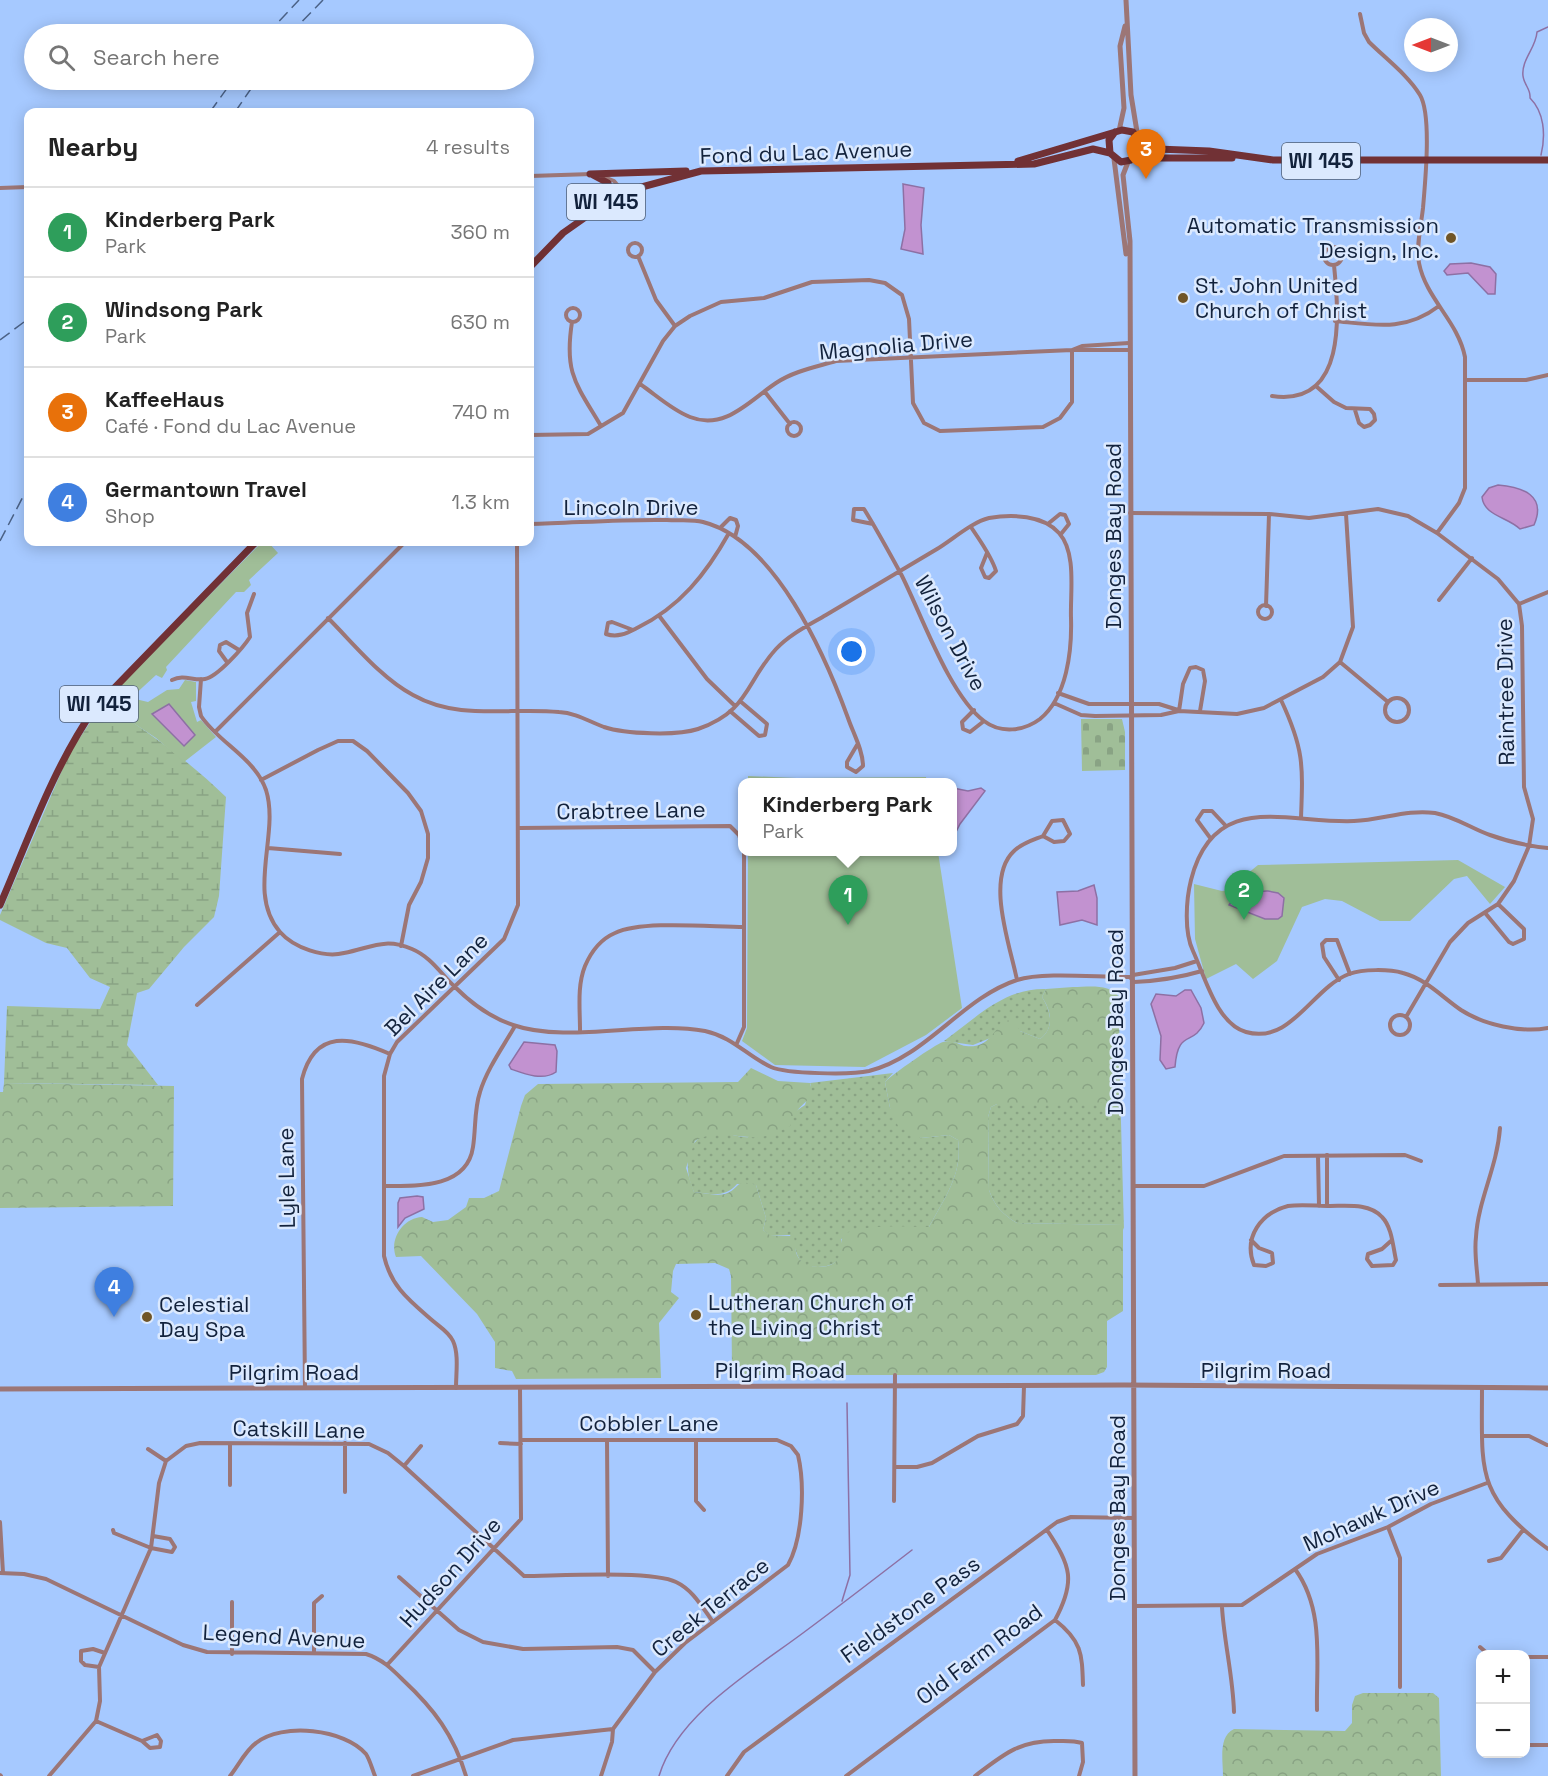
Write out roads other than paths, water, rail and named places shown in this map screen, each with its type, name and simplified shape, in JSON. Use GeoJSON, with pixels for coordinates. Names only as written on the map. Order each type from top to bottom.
{"type":"FeatureCollection","features":[{"type":"Feature","properties":{"kind":"main road","name":"WI 145"},"geometry":{"type":"LineString","coordinates":[[1117,131],[1130,131],[1151,148],[1209,152],[1238,157]]}},
{"type":"Feature","properties":{"kind":"main road"},"geometry":{"type":"LineString","coordinates":[[1112,156],[1109,140],[1117,131]]}},
{"type":"Feature","properties":{"kind":"main road","name":"Fond du Lac Avenue"},"geometry":{"type":"LineString","coordinates":[[1004,164],[1117,131]]}},
{"type":"Feature","properties":{"kind":"main road"},"geometry":{"type":"LineString","coordinates":[[1131,160],[1140,148],[1139,139]]}},
{"type":"Feature","properties":{"kind":"main road","name":"Fond du Lac Avenue"},"geometry":{"type":"LineString","coordinates":[[534,263],[563,233],[607,202],[624,193],[668,178],[701,171],[1034,164],[1093,149],[1112,156]]}},
{"type":"Feature","properties":{"kind":"main road","name":"WI 145"},"geometry":{"type":"LineString","coordinates":[[1112,156],[1131,160],[1238,157],[1295,160],[1548,160]]}},
{"type":"Feature","properties":{"kind":"main road"},"geometry":{"type":"LineString","coordinates":[[590,174],[701,171]]}},
{"type":"Feature","properties":{"kind":"main road"},"geometry":{"type":"LineString","coordinates":[[590,174],[608,183],[610,193],[607,202]]}},
{"type":"Feature","properties":{"kind":"main road","name":"WI 145"},"geometry":{"type":"LineString","coordinates":[[0,905],[54,776],[72,741],[94,709],[252,546]]}},
{"type":"Feature","properties":{"kind":"street"},"geometry":{"type":"LineString","coordinates":[[1126,0],[1131,94],[1139,139]]}},
{"type":"Feature","properties":{"kind":"street"},"geometry":{"type":"LineString","coordinates":[[1360,14],[1364,33],[1369,42],[1421,98],[1426,114],[1419,261],[1424,280],[1462,342],[1465,380],[1465,488],[1459,503],[1437,533]]}},
{"type":"Feature","properties":{"kind":"street"},"geometry":{"type":"LineString","coordinates":[[1117,131],[1124,108],[1120,46],[1126,21]]}},
{"type":"Feature","properties":{"kind":"street","name":"Donges Bay Road"},"geometry":{"type":"LineString","coordinates":[[1112,156],[1128,268]]}},
{"type":"Feature","properties":{"kind":"street","name":"Donges Bay Road"},"geometry":{"type":"LineString","coordinates":[[1131,160],[1123,176],[1130,241],[1128,268],[1130,977],[1135,1776]]}},
{"type":"Feature","properties":{"kind":"street"},"geometry":{"type":"LineString","coordinates":[[534,176],[590,174],[609,178],[624,193]]}},
{"type":"Feature","properties":{"kind":"street"},"geometry":{"type":"LineString","coordinates":[[0,188],[24,187]]}},
{"type":"Feature","properties":{"kind":"street"},"geometry":{"type":"LineString","coordinates":[[1331,247],[1341,253],[1339,262],[1334,265],[1329,264],[1324,257],[1331,247]]}},
{"type":"Feature","properties":{"kind":"street"},"geometry":{"type":"LineString","coordinates":[[638,256],[656,300],[675,326]]}},
{"type":"Feature","properties":{"kind":"street"},"geometry":{"type":"LineString","coordinates":[[1272,396],[1291,399],[1317,387],[1329,370],[1335,321],[1334,265]]}},
{"type":"Feature","properties":{"kind":"street"},"geometry":{"type":"LineString","coordinates":[[534,435],[588,434],[623,413],[658,350],[675,326],[707,306],[721,302],[764,298],[812,282],[869,280],[885,283],[902,295],[909,319],[913,403],[924,423],[940,431],[1043,427],[1060,418],[1072,402],[1072,350]]}},
{"type":"Feature","properties":{"kind":"street"},"geometry":{"type":"LineString","coordinates":[[1335,321],[1404,324],[1426,315],[1439,306]]}},
{"type":"Feature","properties":{"kind":"street"},"geometry":{"type":"LineString","coordinates":[[572,322],[568,360],[573,380],[601,426]]}},
{"type":"Feature","properties":{"kind":"street","name":"Magnolia Drive"},"geometry":{"type":"LineString","coordinates":[[640,384],[691,417],[710,420],[733,415],[765,392],[801,371],[836,361],[1072,350],[1086,352],[1129,347]]}},
{"type":"Feature","properties":{"kind":"street"},"geometry":{"type":"LineString","coordinates":[[1465,380],[1526,380],[1548,375]]}},
{"type":"Feature","properties":{"kind":"street"},"geometry":{"type":"LineString","coordinates":[[1317,387],[1334,402],[1355,410],[1370,409],[1374,414],[1374,420],[1370,425],[1364,427],[1359,423],[1355,410]]}},
{"type":"Feature","properties":{"kind":"street"},"geometry":{"type":"LineString","coordinates":[[765,392],[790,424]]}},
{"type":"Feature","properties":{"kind":"street"},"geometry":{"type":"LineString","coordinates":[[854,509],[864,509],[873,524],[853,520],[854,509]]}},
{"type":"Feature","properties":{"kind":"street","name":"Raintree Drive"},"geometry":{"type":"LineString","coordinates":[[1129,513],[1269,514],[1309,518],[1378,509],[1408,516],[1437,533],[1498,579],[1519,604],[1522,626],[1524,787],[1533,819],[1529,846],[1514,881],[1498,904],[1486,914],[1468,923],[1450,942],[1406,1017]]}},
{"type":"Feature","properties":{"kind":"street"},"geometry":{"type":"LineString","coordinates":[[1048,523],[1060,514],[1065,515],[1069,524],[1061,534]]}},
{"type":"Feature","properties":{"kind":"street"},"geometry":{"type":"LineString","coordinates":[[1266,606],[1269,514]]}},
{"type":"Feature","properties":{"kind":"street"},"geometry":{"type":"LineString","coordinates":[[328,618],[389,678],[411,694],[434,705],[458,711],[577,714],[619,731],[692,731],[717,722],[730,711],[740,701],[775,650],[809,625],[987,518],[1023,517],[1048,523],[1061,534],[1070,554],[1071,630],[1066,670],[1054,703],[1081,715],[1161,715],[1179,711],[1250,713],[1323,677],[1340,662],[1353,627],[1346,514]]}},
{"type":"Feature","properties":{"kind":"street"},"geometry":{"type":"LineString","coordinates":[[721,527],[730,518],[736,520],[738,526],[735,537]]}},
{"type":"Feature","properties":{"kind":"street","name":"Lincoln Drive"},"geometry":{"type":"LineString","coordinates":[[534,524],[660,520],[701,521],[721,527],[764,563],[809,625],[832,674],[857,745],[862,766],[856,772],[847,767],[847,762],[857,745]]}},
{"type":"Feature","properties":{"kind":"street","name":"Wilson Drive"},"geometry":{"type":"LineString","coordinates":[[873,524],[899,571],[947,670],[984,722],[1003,729],[1026,728],[1042,717],[1054,703]]}},
{"type":"Feature","properties":{"kind":"street"},"geometry":{"type":"LineString","coordinates":[[971,527],[987,553],[996,571],[989,578],[985,577],[981,568],[987,553]]}},
{"type":"Feature","properties":{"kind":"street"},"geometry":{"type":"LineString","coordinates":[[633,630],[612,622],[608,623],[606,634],[612,636],[633,630],[660,617],[676,605],[699,579],[729,533]]}},
{"type":"Feature","properties":{"kind":"street"},"geometry":{"type":"LineString","coordinates":[[215,732],[401,546]]}},
{"type":"Feature","properties":{"kind":"street","name":"Bel Aire Lane"},"geometry":{"type":"LineString","coordinates":[[456,1388],[455,1350],[452,1341],[447,1332],[403,1295],[388,1273],[384,1256],[384,1076],[390,1054],[412,1024],[455,988],[504,939],[513,921],[519,892],[517,546]]}},
{"type":"Feature","properties":{"kind":"street"},"geometry":{"type":"LineString","coordinates":[[1439,600],[1472,558]]}},
{"type":"Feature","properties":{"kind":"street"},"geometry":{"type":"LineString","coordinates":[[1519,604],[1548,592]]}},
{"type":"Feature","properties":{"kind":"street"},"geometry":{"type":"LineString","coordinates":[[172,680],[181,676],[201,680],[216,674],[239,650],[250,637],[247,613],[254,594]]}},
{"type":"Feature","properties":{"kind":"street"},"geometry":{"type":"LineString","coordinates":[[660,617],[701,672],[735,706]]}},
{"type":"Feature","properties":{"kind":"street"},"geometry":{"type":"LineString","coordinates":[[227,662],[219,651],[220,645],[226,642],[239,650]]}},
{"type":"Feature","properties":{"kind":"street"},"geometry":{"type":"LineString","coordinates":[[1340,662],[1388,702]]}},
{"type":"Feature","properties":{"kind":"street"},"geometry":{"type":"LineString","coordinates":[[1179,711],[1186,675],[1190,668],[1196,667],[1203,670],[1205,681],[1200,711]]}},
{"type":"Feature","properties":{"kind":"street"},"geometry":{"type":"LineString","coordinates":[[201,680],[200,711],[215,732],[244,759],[261,780],[269,809],[265,892],[269,911],[280,932],[300,946],[319,953],[342,954],[372,944],[393,943],[414,950],[433,963],[455,988],[485,1011],[515,1026],[548,1032],[696,1030],[737,1043],[770,1066],[788,1072],[867,1071],[895,1061],[994,990],[1017,980],[1130,977],[1135,972],[1175,968],[1197,961]]}},
{"type":"Feature","properties":{"kind":"street"},"geometry":{"type":"LineString","coordinates":[[1058,693],[1089,704],[1159,704],[1179,711]]}},
{"type":"Feature","properties":{"kind":"street"},"geometry":{"type":"LineString","coordinates":[[1398,698],[1405,701],[1408,707],[1405,718],[1398,721],[1388,717],[1385,710],[1388,702],[1398,698]]}},
{"type":"Feature","properties":{"kind":"street"},"geometry":{"type":"LineString","coordinates":[[1281,699],[1296,732],[1302,753],[1301,818]]}},
{"type":"Feature","properties":{"kind":"street"},"geometry":{"type":"LineString","coordinates":[[730,711],[754,733],[759,736],[765,735],[767,724],[740,701]]}},
{"type":"Feature","properties":{"kind":"street","name":"Wilson Drive"},"geometry":{"type":"LineString","coordinates":[[974,710],[962,722],[963,729],[970,732],[984,722]]}},
{"type":"Feature","properties":{"kind":"street"},"geometry":{"type":"LineString","coordinates":[[261,780],[338,741],[353,741],[367,751],[408,793],[421,811],[428,834],[428,858],[421,882],[409,905],[401,946]]}},
{"type":"Feature","properties":{"kind":"street"},"geometry":{"type":"LineString","coordinates":[[1211,839],[1197,820],[1203,811],[1212,811],[1226,826]]}},
{"type":"Feature","properties":{"kind":"street"},"geometry":{"type":"LineString","coordinates":[[1548,848],[1529,846],[1489,835],[1463,822],[1436,813],[1404,813],[1356,821],[1321,821],[1276,815],[1252,818],[1226,826],[1211,839],[1196,861],[1188,889],[1190,945],[1221,1011],[1232,1027],[1248,1033],[1267,1034],[1287,1026],[1339,980],[1350,974],[1373,971],[1403,973],[1426,983],[1462,1011],[1484,1020],[1509,1028],[1536,1030],[1548,1028]]}},
{"type":"Feature","properties":{"kind":"street"},"geometry":{"type":"LineString","coordinates":[[1017,980],[999,877],[1003,866],[1015,850],[1043,836],[1052,821],[1063,820],[1070,834],[1064,841],[1054,842],[1043,836]]}},
{"type":"Feature","properties":{"kind":"street","name":"Crabtree Lane"},"geometry":{"type":"LineString","coordinates":[[519,828],[711,825],[730,826],[738,834]]}},
{"type":"Feature","properties":{"kind":"street"},"geometry":{"type":"LineString","coordinates":[[268,848],[340,854]]}},
{"type":"Feature","properties":{"kind":"street"},"geometry":{"type":"LineString","coordinates":[[737,1043],[744,1027],[743,856]]}},
{"type":"Feature","properties":{"kind":"street"},"geometry":{"type":"LineString","coordinates":[[1486,914],[1509,942],[1513,944],[1524,939],[1524,929],[1498,904]]}},
{"type":"Feature","properties":{"kind":"street"},"geometry":{"type":"LineString","coordinates":[[580,1030],[580,986],[584,968],[594,948],[614,933],[637,927],[744,927]]}},
{"type":"Feature","properties":{"kind":"street"},"geometry":{"type":"LineString","coordinates":[[197,1005],[280,932]]}},
{"type":"Feature","properties":{"kind":"street"},"geometry":{"type":"LineString","coordinates":[[1339,980],[1321,950],[1326,940],[1336,940],[1350,974]]}},
{"type":"Feature","properties":{"kind":"street"},"geometry":{"type":"LineString","coordinates":[[1130,977],[1134,982],[1172,980],[1202,970]]}},
{"type":"Feature","properties":{"kind":"street"},"geometry":{"type":"LineString","coordinates":[[1397,1015],[1406,1017],[1410,1026],[1407,1032],[1401,1035],[1394,1033],[1390,1028],[1392,1019],[1397,1015]]}},
{"type":"Feature","properties":{"kind":"street"},"geometry":{"type":"LineString","coordinates":[[384,1186],[425,1186],[447,1180],[463,1167],[473,1150],[476,1108],[481,1089],[515,1026]]}},
{"type":"Feature","properties":{"kind":"street","name":"Lyle Lane"},"geometry":{"type":"LineString","coordinates":[[305,1388],[302,1079],[305,1068],[315,1052],[333,1042],[363,1041],[390,1054]]}},
{"type":"Feature","properties":{"kind":"street"},"geometry":{"type":"LineString","coordinates":[[1478,1284],[1476,1237],[1481,1207],[1498,1155],[1500,1128]]}},
{"type":"Feature","properties":{"kind":"street"},"geometry":{"type":"LineString","coordinates":[[1327,1155],[1327,1206]]}},
{"type":"Feature","properties":{"kind":"street"},"geometry":{"type":"LineString","coordinates":[[1132,1186],[1204,1186],[1284,1156],[1405,1155],[1421,1161]]}},
{"type":"Feature","properties":{"kind":"street"},"geometry":{"type":"LineString","coordinates":[[1318,1156],[1319,1206]]}},
{"type":"Feature","properties":{"kind":"street"},"geometry":{"type":"LineString","coordinates":[[1251,1240],[1258,1248],[1272,1253],[1273,1263],[1266,1266],[1254,1264],[1251,1240],[1255,1227],[1262,1218],[1288,1206],[1364,1206],[1382,1216],[1392,1240],[1396,1260],[1393,1264],[1372,1266],[1366,1259],[1368,1254],[1382,1249],[1392,1240]]}},
{"type":"Feature","properties":{"kind":"street"},"geometry":{"type":"LineString","coordinates":[[1440,1285],[1548,1284]]}},
{"type":"Feature","properties":{"kind":"street"},"geometry":{"type":"LineString","coordinates":[[894,1501],[895,1375]]}},
{"type":"Feature","properties":{"kind":"street","name":"Pilgrim Road"},"geometry":{"type":"LineString","coordinates":[[0,1391],[895,1385],[1548,1388]]}},
{"type":"Feature","properties":{"kind":"street"},"geometry":{"type":"LineString","coordinates":[[895,1467],[917,1467],[932,1463],[978,1436],[1017,1424],[1023,1416],[1024,1386]]}},
{"type":"Feature","properties":{"kind":"street"},"geometry":{"type":"LineString","coordinates":[[1482,1387],[1482,1436],[1487,1483],[1500,1508],[1548,1549]]}},
{"type":"Feature","properties":{"kind":"street","name":"Hudson Drive"},"geometry":{"type":"LineString","coordinates":[[387,1665],[521,1519],[520,1388]]}},
{"type":"Feature","properties":{"kind":"street"},"geometry":{"type":"LineString","coordinates":[[1482,1436],[1529,1436],[1546,1445]]}},
{"type":"Feature","properties":{"kind":"street"},"geometry":{"type":"LineString","coordinates":[[607,1440],[608,1576]]}},
{"type":"Feature","properties":{"kind":"street","name":"Cobbler Lane"},"geometry":{"type":"LineString","coordinates":[[500,1443],[607,1440],[777,1440]]}},
{"type":"Feature","properties":{"kind":"street"},"geometry":{"type":"LineString","coordinates":[[696,1440],[696,1501],[704,1510]]}},
{"type":"Feature","properties":{"kind":"street","name":"Creek Terrace"},"geometry":{"type":"LineString","coordinates":[[613,1729],[655,1672],[685,1643],[780,1573],[796,1550],[800,1465],[798,1455],[791,1446],[777,1440]]}},
{"type":"Feature","properties":{"kind":"street","name":"Catskill Lane"},"geometry":{"type":"LineString","coordinates":[[166,1461],[186,1446],[200,1443],[230,1445],[369,1444],[388,1453],[404,1466],[524,1576],[653,1576],[675,1581],[693,1594],[713,1622]]}},
{"type":"Feature","properties":{"kind":"street"},"geometry":{"type":"LineString","coordinates":[[345,1443],[345,1492]]}},
{"type":"Feature","properties":{"kind":"street"},"geometry":{"type":"LineString","coordinates":[[230,1445],[230,1485]]}},
{"type":"Feature","properties":{"kind":"street"},"geometry":{"type":"LineString","coordinates":[[404,1466],[422,1446]]}},
{"type":"Feature","properties":{"kind":"street"},"geometry":{"type":"LineString","coordinates":[[50,1776],[96,1721],[100,1701],[99,1667],[151,1548],[159,1483],[166,1461],[148,1449]]}},
{"type":"Feature","properties":{"kind":"street","name":"Mohawk Drive"},"geometry":{"type":"LineString","coordinates":[[1134,1606],[1242,1605],[1317,1554],[1388,1527],[1431,1504],[1487,1483]]}},
{"type":"Feature","properties":{"kind":"street","name":"Fieldstone Pass"},"geometry":{"type":"LineString","coordinates":[[727,1776],[744,1752],[1047,1530],[1071,1517],[1134,1518]]}},
{"type":"Feature","properties":{"kind":"street"},"geometry":{"type":"LineString","coordinates":[[0,1522],[2,1573]]}},
{"type":"Feature","properties":{"kind":"street"},"geometry":{"type":"LineString","coordinates":[[1388,1527],[1400,1558],[1400,1688]]}},
{"type":"Feature","properties":{"kind":"street"},"geometry":{"type":"LineString","coordinates":[[113,1530],[114,1533],[151,1548],[172,1552],[175,1547],[170,1539],[153,1536]]}},
{"type":"Feature","properties":{"kind":"street","name":"Old Farm Road"},"geometry":{"type":"LineString","coordinates":[[849,1775],[1055,1620],[1067,1598],[1067,1565],[1047,1530]]}},
{"type":"Feature","properties":{"kind":"street"},"geometry":{"type":"LineString","coordinates":[[1489,1561],[1503,1555],[1523,1530]]}},
{"type":"Feature","properties":{"kind":"street"},"geometry":{"type":"LineString","coordinates":[[1295,1569],[1306,1584],[1316,1616],[1317,1710]]}},
{"type":"Feature","properties":{"kind":"street","name":"Legend Avenue"},"geometry":{"type":"LineString","coordinates":[[2,1573],[24,1574],[46,1580],[122,1613],[183,1645],[207,1652],[366,1654],[387,1665],[438,1715],[461,1759],[466,1776]]}},
{"type":"Feature","properties":{"kind":"street"},"geometry":{"type":"LineString","coordinates":[[399,1577],[459,1630],[483,1642],[523,1649],[617,1647],[633,1650],[655,1672]]}},
{"type":"Feature","properties":{"kind":"street"},"geometry":{"type":"LineString","coordinates":[[314,1653],[314,1603],[322,1596]]}},
{"type":"Feature","properties":{"kind":"street"},"geometry":{"type":"LineString","coordinates":[[232,1602],[232,1654]]}},
{"type":"Feature","properties":{"kind":"street"},"geometry":{"type":"LineString","coordinates":[[1222,1606],[1224,1638],[1233,1676],[1234,1712]]}},
{"type":"Feature","properties":{"kind":"street"},"geometry":{"type":"LineString","coordinates":[[1055,1620],[1076,1640],[1082,1657],[1083,1685]]}},
{"type":"Feature","properties":{"kind":"street"},"geometry":{"type":"LineString","coordinates":[[1480,1647],[1483,1650]]}},
{"type":"Feature","properties":{"kind":"street"},"geometry":{"type":"LineString","coordinates":[[99,1667],[85,1665],[81,1661],[81,1651],[93,1649],[105,1653]]}},
{"type":"Feature","properties":{"kind":"street"},"geometry":{"type":"LineString","coordinates":[[1530,1656],[1548,1657]]}},
{"type":"Feature","properties":{"kind":"street"},"geometry":{"type":"LineString","coordinates":[[96,1721],[156,1748],[160,1747],[161,1742],[157,1735],[142,1741]]}},
{"type":"Feature","properties":{"kind":"street"},"geometry":{"type":"LineString","coordinates":[[413,1776],[513,1740],[613,1729],[601,1776]]}},
{"type":"Feature","properties":{"kind":"street"},"geometry":{"type":"LineString","coordinates":[[230,1776],[256,1742],[280,1732],[321,1732],[347,1739],[367,1755],[375,1776]]}},
{"type":"Feature","properties":{"kind":"street"},"geometry":{"type":"LineString","coordinates":[[975,1776],[1009,1750],[1025,1743],[1075,1741],[1082,1743],[1083,1762],[1079,1776]]}},
{"type":"Feature","properties":{"kind":"street"},"geometry":{"type":"LineString","coordinates":[[1530,1745],[1548,1745]]}},
{"type":"Feature","properties":{"kind":"waterway"},"geometry":{"type":"LineString","coordinates":[[1541,155],[1543,124],[1530,98],[1523,70],[1537,32],[1548,27]]}},
{"type":"Feature","properties":{"kind":"waterway"},"geometry":{"type":"LineString","coordinates":[[842,1601],[850,1575],[847,1403]]}},
{"type":"Feature","properties":{"kind":"waterway"},"geometry":{"type":"LineString","coordinates":[[659,1776],[669,1753],[683,1732],[721,1694],[912,1550]]}},
{"type":"Feature","properties":{"kind":"railway"},"geometry":{"type":"LineString","coordinates":[[276,24],[299,0]]}},
{"type":"Feature","properties":{"kind":"railway"},"geometry":{"type":"LineString","coordinates":[[300,24],[323,0]]}},
{"type":"Feature","properties":{"kind":"railway"},"geometry":{"type":"LineString","coordinates":[[213,108],[226,90]]}},
{"type":"Feature","properties":{"kind":"railway"},"geometry":{"type":"LineString","coordinates":[[238,108],[250,90]]}},
{"type":"Feature","properties":{"kind":"railway"},"geometry":{"type":"LineString","coordinates":[[0,340],[24,322]]}},
{"type":"Feature","properties":{"kind":"railway"},"geometry":{"type":"LineString","coordinates":[[0,541],[24,495]]}},
{"type":"Feature","properties":{"kind":"place","name":"KaffeeHaus"},"geometry":{"type":"Point","coordinates":[1146,179]}},
{"type":"Feature","properties":{"kind":"place","name":"Automatic Transmission Design, Inc."},"geometry":{"type":"Point","coordinates":[1451,238]}},
{"type":"Feature","properties":{"kind":"place","name":"St. John United Church of Christ"},"geometry":{"type":"Point","coordinates":[1183,298]}},
{"type":"Feature","properties":{"kind":"place","name":"Windsong Park"},"geometry":{"type":"Point","coordinates":[1244,920]}},
{"type":"Feature","properties":{"kind":"place","name":"Kinderberg Park"},"geometry":{"type":"Point","coordinates":[848,925]}},
{"type":"Feature","properties":{"kind":"place","name":"Lutheran Church of the Living Christ"},"geometry":{"type":"Point","coordinates":[696,1315]}},
{"type":"Feature","properties":{"kind":"place","name":"Germantown Travel"},"geometry":{"type":"Point","coordinates":[114,1317]}},
{"type":"Feature","properties":{"kind":"place","name":"Celestial Day Spa"},"geometry":{"type":"Point","coordinates":[147,1317]}}]}
